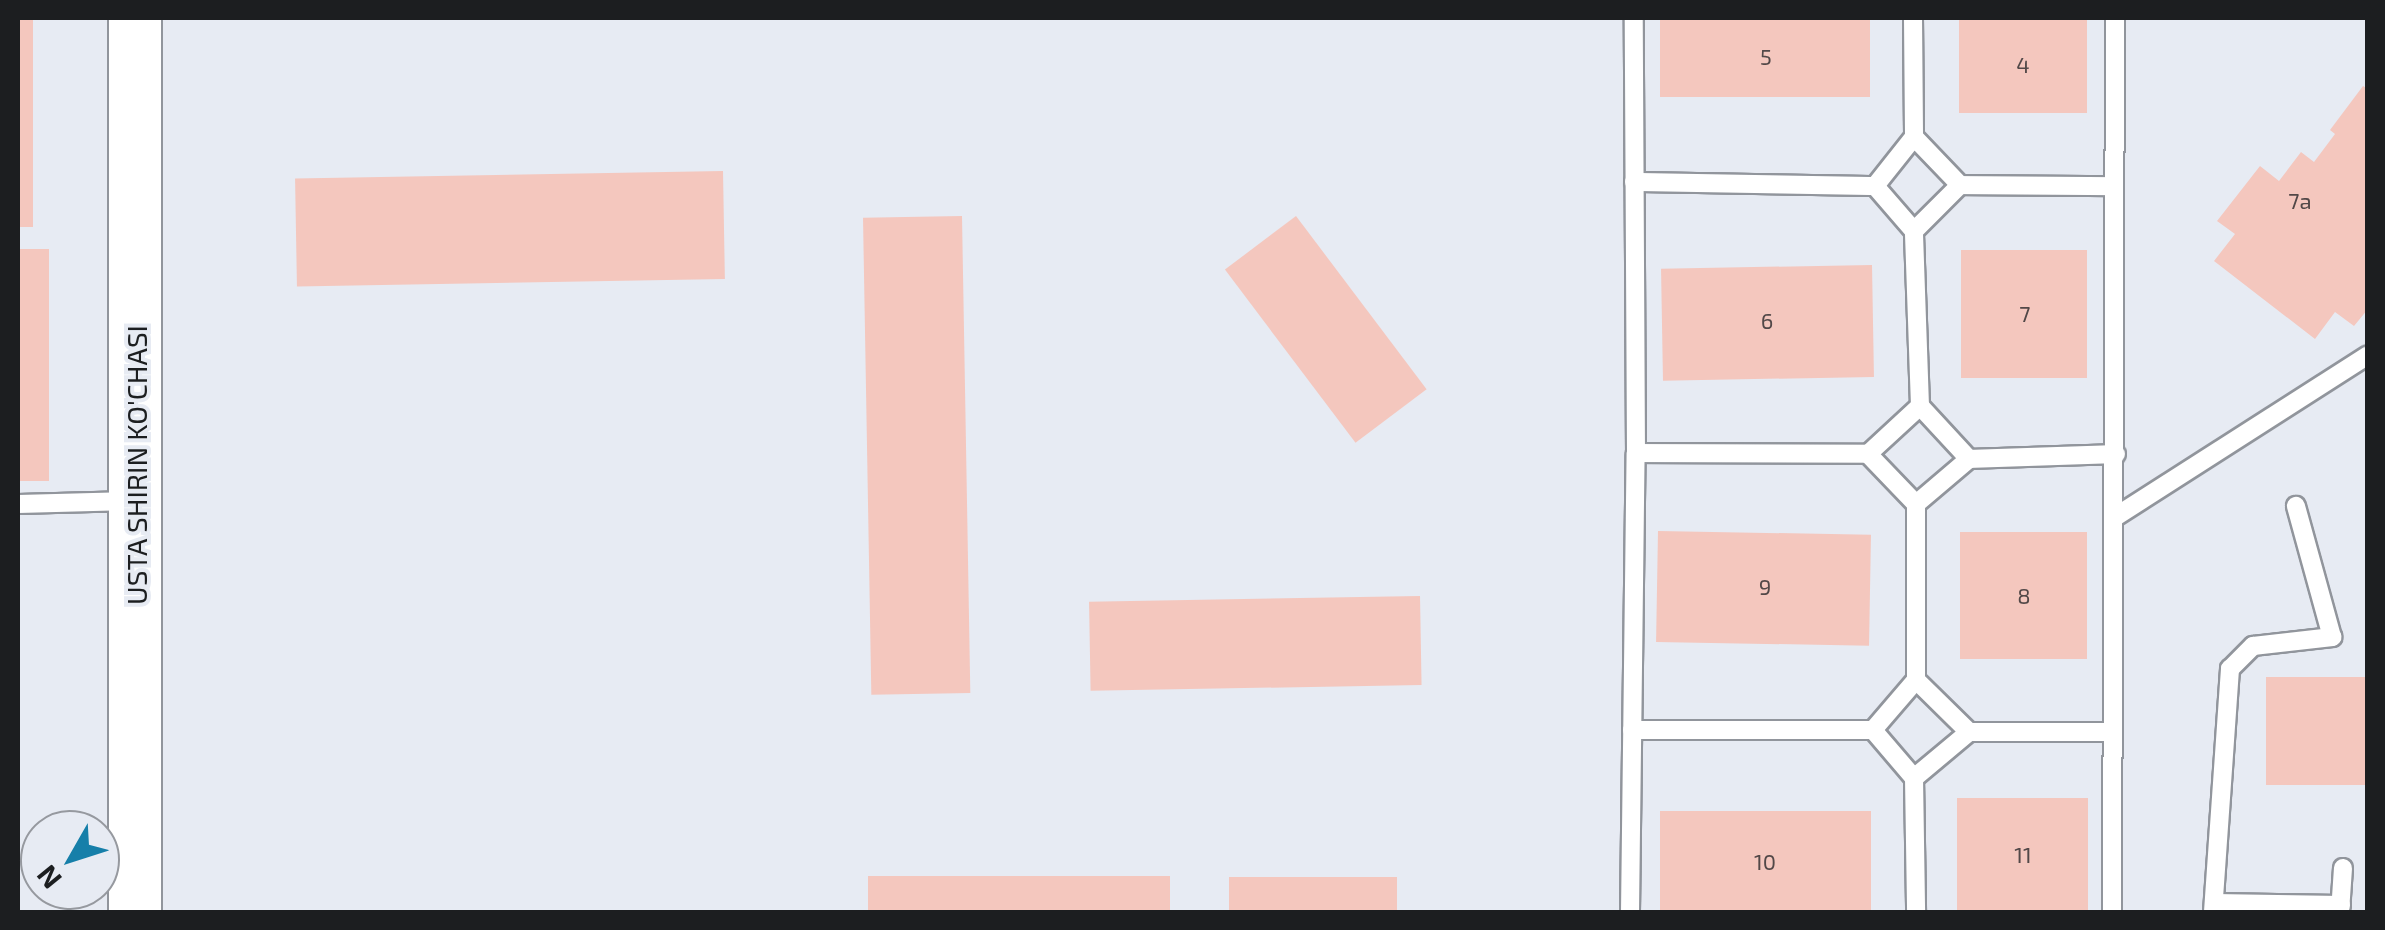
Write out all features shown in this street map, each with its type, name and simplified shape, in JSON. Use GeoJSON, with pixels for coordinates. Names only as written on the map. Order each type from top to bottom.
{"type":"FeatureCollection","features":[{"type":"Feature","properties":{"kind":"main road","name":"USTA SHIRIN KO'CHASI"},"geometry":{"type":"LineString","coordinates":[[134,912],[135,18]]}},
{"type":"Feature","properties":{"kind":"lane"},"geometry":{"type":"LineString","coordinates":[[1630,912],[1636,453],[1634,18]]}},
{"type":"Feature","properties":{"kind":"lane"},"geometry":{"type":"LineString","coordinates":[[1874,186],[1914,137],[1913,18]]}},
{"type":"Feature","properties":{"kind":"lane"},"geometry":{"type":"LineString","coordinates":[[2112,912],[2115,18]]}},
{"type":"Feature","properties":{"kind":"lane"},"geometry":{"type":"LineString","coordinates":[[1914,137],[1960,184],[2113,186]]}},
{"type":"Feature","properties":{"kind":"lane"},"geometry":{"type":"LineString","coordinates":[[1634,182],[1874,186],[1914,231],[1920,406],[1969,458]]}},
{"type":"Feature","properties":{"kind":"lane"},"geometry":{"type":"LineString","coordinates":[[1914,231],[1960,184]]}},
{"type":"Feature","properties":{"kind":"lane"},"geometry":{"type":"LineString","coordinates":[[2115,517],[2368,355]]}},
{"type":"Feature","properties":{"kind":"lane"},"geometry":{"type":"LineString","coordinates":[[1636,453],[1868,454],[1920,406]]}},
{"type":"Feature","properties":{"kind":"lane"},"geometry":{"type":"LineString","coordinates":[[1632,730],[1873,730],[1916,680],[1916,504],[1868,454]]}},
{"type":"Feature","properties":{"kind":"lane"},"geometry":{"type":"LineString","coordinates":[[1916,504],[1969,458],[2116,454]]}},
{"type":"Feature","properties":{"kind":"lane"},"geometry":{"type":"LineString","coordinates":[[18,504],[137,500]]}},
{"type":"Feature","properties":{"kind":"lane"},"geometry":{"type":"LineString","coordinates":[[2296,506],[2332,637],[2253,646],[2230,669],[2214,908],[2341,909],[2343,868]]}},
{"type":"Feature","properties":{"kind":"lane"},"geometry":{"type":"LineString","coordinates":[[1916,680],[1969,732]]}},
{"type":"Feature","properties":{"kind":"lane"},"geometry":{"type":"LineString","coordinates":[[1873,730],[1914,778],[1916,912]]}},
{"type":"Feature","properties":{"kind":"lane"},"geometry":{"type":"LineString","coordinates":[[1914,778],[1969,732],[2112,732]]}},
{"type":"Feature","properties":{"kind":"building"},"geometry":{"type":"Polygon","coordinates":[[[18,18],[33,18],[33,227],[18,227],[18,18]]]}},
{"type":"Feature","properties":{"kind":"building"},"geometry":{"type":"Polygon","coordinates":[[[1660,18],[1870,18],[1870,97],[1660,97],[1660,18]]]}},
{"type":"Feature","properties":{"kind":"building"},"geometry":{"type":"Polygon","coordinates":[[[1959,18],[2087,18],[2087,113],[1959,113],[1959,18]]]}},
{"type":"Feature","properties":{"kind":"building"},"geometry":{"type":"Polygon","coordinates":[[[2363,86],[2368,89],[2368,309],[2354,326],[2335,312],[2315,339],[2214,261],[2235,234],[2217,221],[2260,166],[2279,181],[2301,152],[2314,162],[2335,134],[2330,130],[2363,86]]]}},
{"type":"Feature","properties":{"kind":"building"},"geometry":{"type":"Polygon","coordinates":[[[723,171],[725,279],[297,286],[295,178],[723,171]]]}},
{"type":"Feature","properties":{"kind":"building"},"geometry":{"type":"Polygon","coordinates":[[[962,216],[970,693],[871,695],[863,218],[962,216]]]}},
{"type":"Feature","properties":{"kind":"building"},"geometry":{"type":"Polygon","coordinates":[[[1296,216],[1427,389],[1356,443],[1225,270],[1296,216]]]}},
{"type":"Feature","properties":{"kind":"building"},"geometry":{"type":"Polygon","coordinates":[[[18,249],[49,249],[49,481],[18,481],[18,249]]]}},
{"type":"Feature","properties":{"kind":"building"},"geometry":{"type":"Polygon","coordinates":[[[1961,250],[2087,250],[2087,378],[1961,378],[1961,250]]]}},
{"type":"Feature","properties":{"kind":"building"},"geometry":{"type":"Polygon","coordinates":[[[1872,265],[1874,377],[1663,381],[1661,269],[1872,265]]]}},
{"type":"Feature","properties":{"kind":"building"},"geometry":{"type":"Polygon","coordinates":[[[1658,531],[1871,535],[1869,646],[1656,642],[1658,531]]]}},
{"type":"Feature","properties":{"kind":"building"},"geometry":{"type":"Polygon","coordinates":[[[1960,532],[2087,532],[2087,659],[1960,659],[1960,532]]]}},
{"type":"Feature","properties":{"kind":"building"},"geometry":{"type":"Polygon","coordinates":[[[1420,596],[1422,685],[1091,691],[1089,602],[1420,596]]]}},
{"type":"Feature","properties":{"kind":"building"},"geometry":{"type":"Polygon","coordinates":[[[2266,677],[2368,677],[2368,785],[2266,785],[2266,677]]]}},
{"type":"Feature","properties":{"kind":"building"},"geometry":{"type":"Polygon","coordinates":[[[1957,798],[2088,798],[2088,912],[1957,912],[1957,798]]]}},
{"type":"Feature","properties":{"kind":"building"},"geometry":{"type":"Polygon","coordinates":[[[1660,811],[1871,811],[1871,912],[1660,912],[1660,811]]]}},
{"type":"Feature","properties":{"kind":"building"},"geometry":{"type":"Polygon","coordinates":[[[868,876],[1170,876],[1170,912],[868,912],[868,876]]]}},
{"type":"Feature","properties":{"kind":"building"},"geometry":{"type":"Polygon","coordinates":[[[1229,877],[1397,877],[1397,912],[1229,912],[1229,877]]]}}]}
